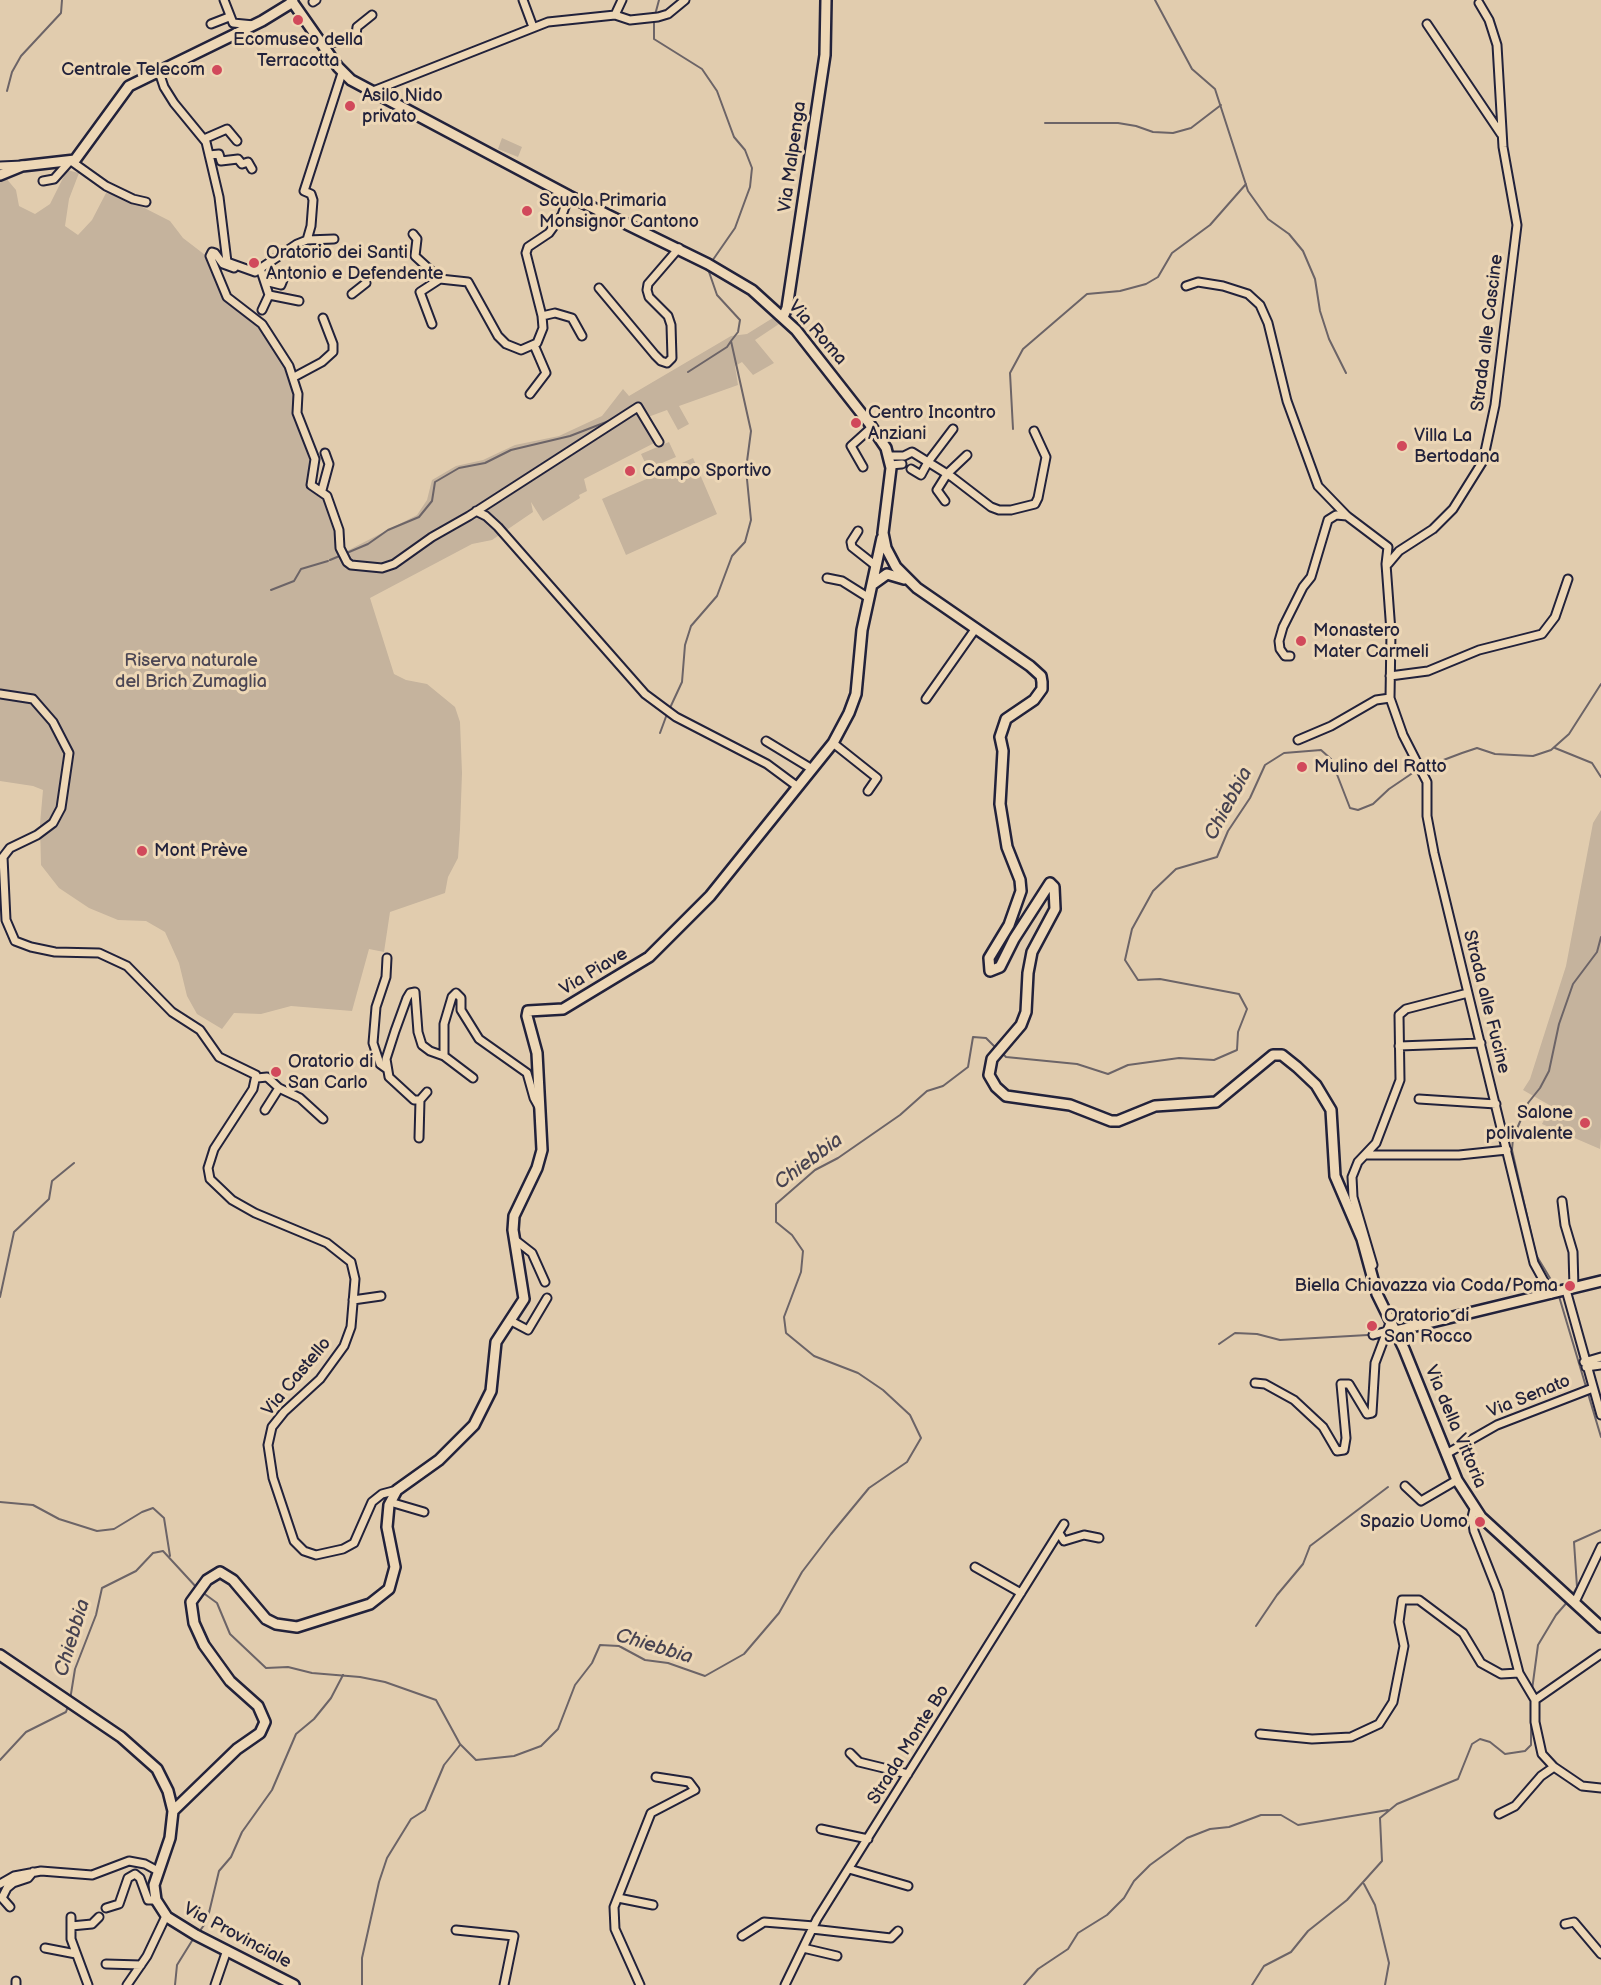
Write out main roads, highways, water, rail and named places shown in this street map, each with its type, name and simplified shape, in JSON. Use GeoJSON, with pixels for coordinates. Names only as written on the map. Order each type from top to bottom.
{"type":"FeatureCollection","features":[{"type":"Feature","properties":{"kind":"waterway"},"geometry":{"type":"LineString","coordinates":[[7,91],[12,72],[21,56],[61,13],[62,0]]}},
{"type":"Feature","properties":{"kind":"waterway"},"geometry":{"type":"LineString","coordinates":[[655,15],[659,0]]}},
{"type":"Feature","properties":{"kind":"waterway"},"geometry":{"type":"LineString","coordinates":[[1155,0],[1192,69],[1215,89],[1248,191],[1268,219],[1289,234],[1303,251],[1315,279],[1320,311],[1329,339],[1346,373]]}},
{"type":"Feature","properties":{"kind":"waterway"},"geometry":{"type":"LineString","coordinates":[[654,20],[654,39],[702,69],[717,91],[734,137],[745,150],[752,168],[750,187],[735,228],[710,264]]}},
{"type":"Feature","properties":{"kind":"waterway"},"geometry":{"type":"LineString","coordinates":[[1045,123],[1118,123],[1153,132],[1173,133],[1191,128],[1221,105]]}},
{"type":"Feature","properties":{"kind":"waterway"},"geometry":{"type":"LineString","coordinates":[[1013,429],[1010,373],[1023,349],[1087,294],[1120,291],[1146,284],[1158,277],[1172,253],[1210,225],[1246,184]]}},
{"type":"Feature","properties":{"kind":"waterway"},"geometry":{"type":"LineString","coordinates":[[669,710],[682,682],[685,645],[691,626],[717,596],[732,556],[745,542],[751,520],[746,469],[751,431],[731,341],[738,332],[740,320],[717,295],[708,269]]}},
{"type":"Feature","properties":{"kind":"waterway"},"geometry":{"type":"LineString","coordinates":[[688,372],[727,347],[731,341]]}},
{"type":"Feature","properties":{"kind":"waterway"},"geometry":{"type":"LineString","coordinates":[[330,560],[368,544],[388,530],[419,517],[432,501],[435,482],[459,468],[485,463],[511,450],[570,436],[614,419]]}},
{"type":"Feature","properties":{"kind":"waterway"},"geometry":{"type":"LineString","coordinates":[[271,590],[294,581],[301,569],[328,561]]}},
{"type":"Feature","properties":{"kind":"waterway","name":"Chiebbia"},"geometry":{"type":"LineString","coordinates":[[1000,1051],[1006,1057],[1077,1064],[1108,1074],[1128,1065],[1179,1058],[1214,1060],[1237,1050],[1238,1032],[1247,1009],[1239,994],[1160,979],[1138,980],[1125,960],[1132,929],[1153,891],[1176,869],[1217,857],[1228,831],[1250,798],[1265,765],[1284,753],[1321,750],[1331,759],[1350,808],[1358,810],[1373,804],[1389,789],[1417,770],[1477,748],[1495,754],[1533,756],[1551,750],[1569,734],[1601,684]]}},
{"type":"Feature","properties":{"kind":"waterway"},"geometry":{"type":"LineString","coordinates":[[660,733],[667,714]]}},
{"type":"Feature","properties":{"kind":"waterway"},"geometry":{"type":"LineString","coordinates":[[1555,748],[1592,763],[1601,777]]}},
{"type":"Feature","properties":{"kind":"waterway"},"geometry":{"type":"LineString","coordinates":[[1556,1288],[1536,1255],[1512,1150],[1513,1138],[1528,1103],[1540,1088],[1549,1071],[1559,1024],[1573,984],[1597,952],[1601,937]]}},
{"type":"Feature","properties":{"kind":"waterway","name":"Chiebbia"},"geometry":{"type":"LineString","coordinates":[[202,1592],[217,1603],[230,1634],[266,1668],[288,1667],[312,1673],[360,1677],[385,1682],[436,1700],[460,1744],[476,1760],[514,1756],[541,1746],[558,1729],[575,1685],[592,1663],[600,1645],[619,1646],[645,1660],[668,1663],[705,1676],[744,1654],[779,1613],[802,1572],[831,1534],[869,1488],[907,1462],[921,1438],[910,1415],[883,1390],[858,1373],[814,1356],[786,1333],[784,1317],[801,1272],[803,1251],[792,1235],[776,1222],[776,1204],[815,1170],[838,1158],[900,1115],[927,1091],[943,1086],[968,1067],[973,1037],[986,1038],[996,1048]]}},
{"type":"Feature","properties":{"kind":"waterway"},"geometry":{"type":"LineString","coordinates":[[0,1297],[14,1232],[49,1199],[52,1181],[74,1163]]}},
{"type":"Feature","properties":{"kind":"waterway"},"geometry":{"type":"LineString","coordinates":[[1558,1293],[1601,1437]]}},
{"type":"Feature","properties":{"kind":"waterway"},"geometry":{"type":"LineString","coordinates":[[1219,1344],[1235,1333],[1257,1334],[1280,1340],[1368,1335]]}},
{"type":"Feature","properties":{"kind":"waterway"},"geometry":{"type":"LineString","coordinates":[[1256,1626],[1277,1595],[1303,1564],[1310,1546],[1388,1487]]}},
{"type":"Feature","properties":{"kind":"waterway"},"geometry":{"type":"LineString","coordinates":[[0,1502],[33,1505],[59,1519],[97,1531],[114,1529],[153,1508],[164,1518],[170,1556]]}},
{"type":"Feature","properties":{"kind":"waterway"},"geometry":{"type":"LineString","coordinates":[[1572,1596],[1577,1587],[1574,1542],[1601,1530]]}},
{"type":"Feature","properties":{"kind":"waterway","name":"Chiebbia"},"geometry":{"type":"LineString","coordinates":[[70,1700],[75,1669],[96,1615],[102,1588],[136,1571],[153,1553],[163,1551],[198,1589]]}},
{"type":"Feature","properties":{"kind":"waterway"},"geometry":{"type":"LineString","coordinates":[[1532,1690],[1538,1645],[1556,1615],[1569,1600]]}},
{"type":"Feature","properties":{"kind":"waterway"},"geometry":{"type":"LineString","coordinates":[[199,1932],[207,1921],[219,1871],[231,1857],[242,1832],[272,1790],[296,1734],[314,1719],[331,1698],[343,1675]]}},
{"type":"Feature","properties":{"kind":"waterway"},"geometry":{"type":"LineString","coordinates":[[1252,1985],[1264,1966],[1291,1952],[1308,1931],[1347,1900],[1382,1861],[1380,1818],[1397,1804],[1458,1779],[1472,1744],[1480,1739],[1490,1742],[1505,1754],[1525,1751],[1531,1745],[1531,1698]]}},
{"type":"Feature","properties":{"kind":"waterway","name":"Chiebbia"},"geometry":{"type":"LineString","coordinates":[[0,1760],[26,1732],[66,1712],[68,1706]]}},
{"type":"Feature","properties":{"kind":"waterway"},"geometry":{"type":"LineString","coordinates":[[362,1985],[362,1958],[379,1882],[387,1858],[411,1819],[425,1810],[444,1765],[460,1745]]}},
{"type":"Feature","properties":{"kind":"waterway"},"geometry":{"type":"LineString","coordinates":[[1024,1985],[1038,1969],[1068,1949],[1078,1933],[1107,1915],[1124,1898],[1134,1881],[1150,1865],[1187,1838],[1210,1829],[1229,1827],[1261,1815],[1281,1815],[1298,1825],[1388,1810]]}},
{"type":"Feature","properties":{"kind":"waterway"},"geometry":{"type":"LineString","coordinates":[[1364,1884],[1375,1905],[1389,1963],[1385,1985]]}},
{"type":"Feature","properties":{"kind":"waterway"},"geometry":{"type":"LineString","coordinates":[[175,1985],[177,1965],[195,1936]]}},
{"type":"Feature","properties":{"kind":"place","name":"Ecomuseo della Terracotta"},"geometry":{"type":"Point","coordinates":[298,20]}},
{"type":"Feature","properties":{"kind":"place","name":"Centrale Telecom"},"geometry":{"type":"Point","coordinates":[217,70]}},
{"type":"Feature","properties":{"kind":"place","name":"Asilo Nido privato"},"geometry":{"type":"Point","coordinates":[350,106]}},
{"type":"Feature","properties":{"kind":"place","name":"Scuola Primaria Monsignor Cantono"},"geometry":{"type":"Point","coordinates":[527,211]}},
{"type":"Feature","properties":{"kind":"place","name":"Oratorio dei Santi Antonio e Defendente"},"geometry":{"type":"Point","coordinates":[254,263]}},
{"type":"Feature","properties":{"kind":"place","name":"Centro Incontro Anziani"},"geometry":{"type":"Point","coordinates":[856,423]}},
{"type":"Feature","properties":{"kind":"place","name":"Villa La Bertodana"},"geometry":{"type":"Point","coordinates":[1402,446]}},
{"type":"Feature","properties":{"kind":"place","name":"Campo Sportivo"},"geometry":{"type":"Point","coordinates":[630,471]}},
{"type":"Feature","properties":{"kind":"place","name":"Monastero Mater Carmeli"},"geometry":{"type":"Point","coordinates":[1301,641]}},
{"type":"Feature","properties":{"kind":"place","name":"Mulino del Ratto"},"geometry":{"type":"Point","coordinates":[1302,767]}},
{"type":"Feature","properties":{"kind":"place","name":"Mont Prève"},"geometry":{"type":"Point","coordinates":[142,851]}},
{"type":"Feature","properties":{"kind":"place","name":"Oratorio di San Carlo"},"geometry":{"type":"Point","coordinates":[276,1072]}},
{"type":"Feature","properties":{"kind":"place","name":"Salone polivalente"},"geometry":{"type":"Point","coordinates":[1585,1123]}},
{"type":"Feature","properties":{"kind":"place","name":"Biella Chiavazza via Coda/Poma"},"geometry":{"type":"Point","coordinates":[1570,1286]}},
{"type":"Feature","properties":{"kind":"place","name":"Oratorio di San Rocco"},"geometry":{"type":"Point","coordinates":[1372,1326]}},
{"type":"Feature","properties":{"kind":"place","name":"Spazio Uomo"},"geometry":{"type":"Point","coordinates":[1480,1522]}},
{"type":"Feature","properties":{"kind":"park label","name":"Riserva naturale del Brich Zumaglia"},"geometry":{"type":"Point","coordinates":[191,671]}}]}
